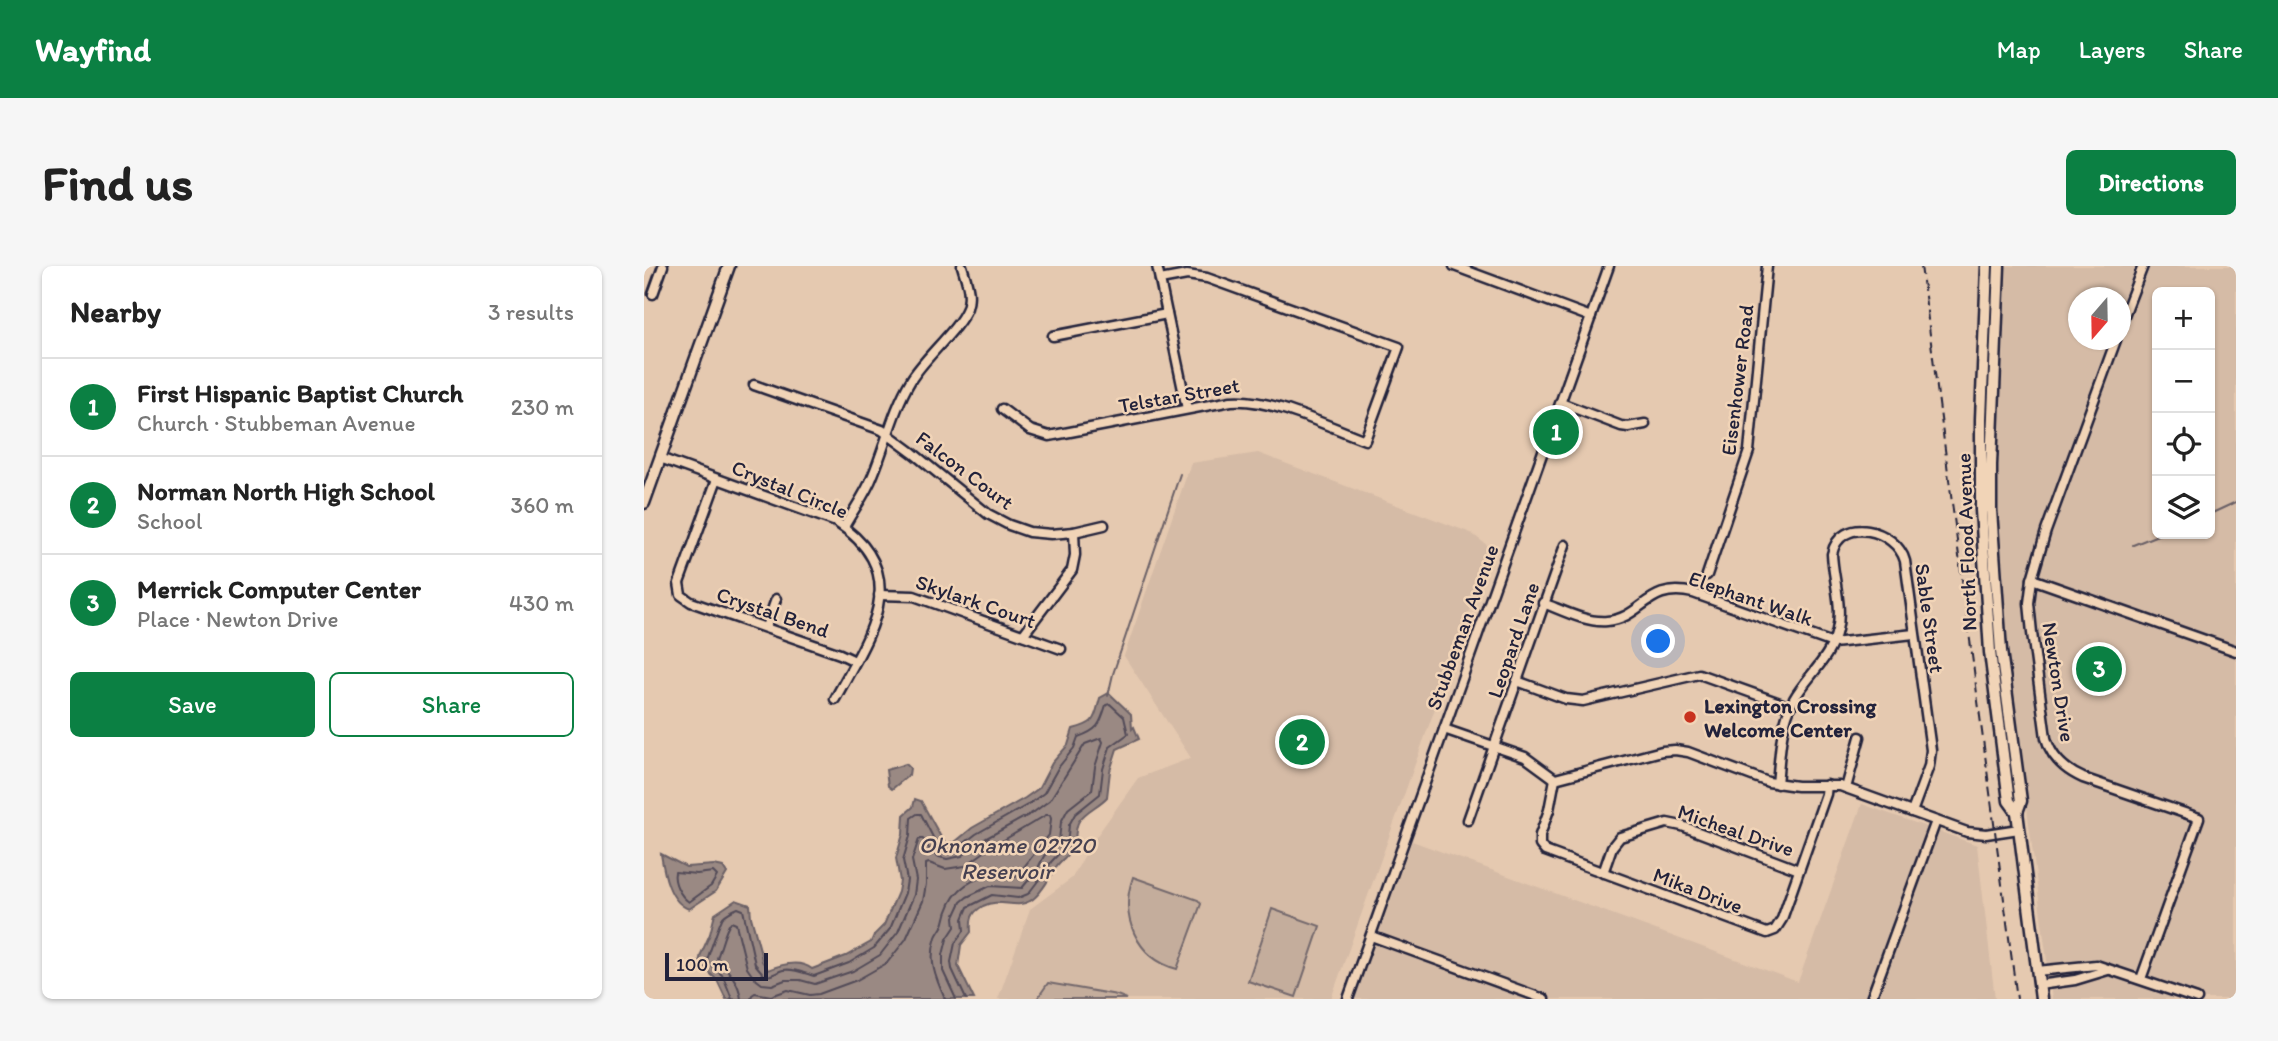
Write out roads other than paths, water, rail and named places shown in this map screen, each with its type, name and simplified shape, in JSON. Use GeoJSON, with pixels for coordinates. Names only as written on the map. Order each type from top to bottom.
{"type":"FeatureCollection","features":[{"type":"Feature","properties":{"kind":"main road"},"geometry":{"type":"LineString","coordinates":[[644,503],[729,266]]}},
{"type":"Feature","properties":{"kind":"main road","name":"North Flood Avenue"},"geometry":{"type":"LineString","coordinates":[[1987,266],[1981,430],[1983,556],[1996,701],[2009,801],[2017,812]]}},
{"type":"Feature","properties":{"kind":"main road","name":"North Flood Avenue"},"geometry":{"type":"LineString","coordinates":[[1999,266],[1991,510],[2001,650],[2021,801],[2017,812],[2041,999]]}},
{"type":"Feature","properties":{"kind":"street"},"geometry":{"type":"LineString","coordinates":[[653,294],[663,266]]}},
{"type":"Feature","properties":{"kind":"street"},"geometry":{"type":"LineString","coordinates":[[844,527],[870,484],[912,378],[966,310],[969,292],[962,266]]}},
{"type":"Feature","properties":{"kind":"street"},"geometry":{"type":"LineString","coordinates":[[1157,266],[1187,409]]}},
{"type":"Feature","properties":{"kind":"street"},"geometry":{"type":"LineString","coordinates":[[1454,266],[1591,317]]}},
{"type":"Feature","properties":{"kind":"street","name":"Stubbeman Avenue"},"geometry":{"type":"LineString","coordinates":[[1348,999],[1609,266]]}},
{"type":"Feature","properties":{"kind":"street","name":"Eisenhower Road"},"geometry":{"type":"LineString","coordinates":[[1707,575],[1749,451],[1767,266]]}},
{"type":"Feature","properties":{"kind":"street"},"geometry":{"type":"LineString","coordinates":[[2131,298],[2143,266]]}},
{"type":"Feature","properties":{"kind":"street","name":"Telstar Street"},"geometry":{"type":"LineString","coordinates":[[1002,409],[1030,430],[1049,436],[1231,401],[1256,401],[1365,440],[1399,347],[1207,278],[1187,275],[1160,280]]}},
{"type":"Feature","properties":{"kind":"street"},"geometry":{"type":"LineString","coordinates":[[1053,337],[1167,314]]}},
{"type":"Feature","properties":{"kind":"street","name":"Newton Drive"},"geometry":{"type":"LineString","coordinates":[[2112,350],[2047,528],[2032,579],[2029,603],[2046,738],[2055,757],[2070,771],[2083,778],[2199,818],[2141,979]]}},
{"type":"Feature","properties":{"kind":"street","name":"Falcon Court"},"geometry":{"type":"LineString","coordinates":[[754,385],[882,430],[1000,520],[1029,531],[1051,534],[1104,525]]}},
{"type":"Feature","properties":{"kind":"street"},"geometry":{"type":"LineString","coordinates":[[1561,403],[1621,426],[1645,424]]}},
{"type":"Feature","properties":{"kind":"street","name":"Crystal Circle"},"geometry":{"type":"LineString","coordinates":[[660,458],[829,519],[844,527],[861,543],[872,560],[878,581],[879,595],[874,626],[835,699]]}},
{"type":"Feature","properties":{"kind":"street","name":"Crystal Bend"},"geometry":{"type":"LineString","coordinates":[[717,479],[679,583],[681,595],[691,602],[855,661]]}},
{"type":"Feature","properties":{"kind":"street","name":"Sable Street"},"geometry":{"type":"LineString","coordinates":[[1777,784],[1780,748],[1791,707],[1800,690],[1824,660],[1833,643],[1839,622],[1832,564],[1833,549],[1842,536],[1859,530],[1872,532],[1888,538],[1901,550],[1905,561],[1931,750],[1929,766],[1912,812]]}},
{"type":"Feature","properties":{"kind":"street"},"geometry":{"type":"LineString","coordinates":[[1023,635],[1072,570],[1076,555],[1074,532]]}},
{"type":"Feature","properties":{"kind":"street","name":"Leopard Lane"},"geometry":{"type":"LineString","coordinates":[[1468,820],[1565,545]]}},
{"type":"Feature","properties":{"kind":"street"},"geometry":{"type":"LineString","coordinates":[[2032,579],[2236,651]]}},
{"type":"Feature","properties":{"kind":"street","name":"Elephant Walk"},"geometry":{"type":"LineString","coordinates":[[1543,603],[1589,619],[1607,621],[1633,611],[1657,594],[1678,590],[1833,643],[1914,634]]}},
{"type":"Feature","properties":{"kind":"street","name":"Skylark Court"},"geometry":{"type":"LineString","coordinates":[[879,595],[914,596],[1061,649]]}},
{"type":"Feature","properties":{"kind":"street"},"geometry":{"type":"LineString","coordinates":[[766,627],[776,599]]}},
{"type":"Feature","properties":{"kind":"street"},"geometry":{"type":"LineString","coordinates":[[1517,681],[1566,699],[1583,701],[1699,674],[1791,707]]}},
{"type":"Feature","properties":{"kind":"street"},"geometry":{"type":"LineString","coordinates":[[1444,729],[1533,761],[1548,776],[1555,779],[1675,750],[1688,752],[1777,784],[1846,788],[1974,833],[2019,829]]}},
{"type":"Feature","properties":{"kind":"street"},"geometry":{"type":"LineString","coordinates":[[1846,788],[1860,737]]}},
{"type":"Feature","properties":{"kind":"street","name":"Mika Drive"},"geometry":{"type":"LineString","coordinates":[[1555,779],[1549,810],[1540,835],[1542,848],[1549,854],[1762,933],[1772,932],[1779,925],[1799,870]]}},
{"type":"Feature","properties":{"kind":"street"},"geometry":{"type":"LineString","coordinates":[[1799,870],[1826,794],[1826,785]]}},
{"type":"Feature","properties":{"kind":"street"},"geometry":{"type":"LineString","coordinates":[[1871,999],[1936,821]]}},
{"type":"Feature","properties":{"kind":"street","name":"Micheal Drive"},"geometry":{"type":"LineString","coordinates":[[1603,873],[1618,838],[1667,823],[1682,826],[1799,870]]}},
{"type":"Feature","properties":{"kind":"street"},"geometry":{"type":"LineString","coordinates":[[1371,936],[1544,999]]}},
{"type":"Feature","properties":{"kind":"street"},"geometry":{"type":"LineString","coordinates":[[2037,971],[2096,965],[2197,999]]}},
{"type":"Feature","properties":{"kind":"street"},"geometry":{"type":"LineString","coordinates":[[2039,985],[2075,981],[2108,970]]}},
{"type":"Feature","properties":{"kind":"water","name":"Oknoname 02720 Reservoir"},"geometry":{"type":"Polygon","coordinates":[[[1109,693],[1131,714],[1132,729],[1134,727],[1139,739],[1117,749],[1110,771],[1107,797],[1079,821],[1072,850],[1058,864],[1037,895],[1030,901],[1019,904],[989,904],[974,914],[971,932],[961,945],[958,966],[974,999],[726,999],[717,980],[699,963],[715,914],[736,900],[750,905],[762,961],[768,970],[796,963],[812,969],[846,956],[871,942],[884,925],[898,892],[900,881],[896,858],[903,834],[904,815],[913,807],[915,799],[921,801],[942,839],[947,843],[955,842],[972,828],[1039,788],[1052,763],[1068,745],[1073,729],[1086,725],[1093,719],[1100,698],[1109,693]]]}},
{"type":"Feature","properties":{"kind":"water"},"geometry":{"type":"Polygon","coordinates":[[[906,764],[910,768],[909,775],[892,789],[888,786],[886,770],[906,764]]]}},
{"type":"Feature","properties":{"kind":"water"},"geometry":{"type":"Polygon","coordinates":[[[661,854],[686,867],[714,865],[723,867],[727,873],[716,891],[689,909],[672,894],[661,854]]]}},
{"type":"Feature","properties":{"kind":"waterway"},"geometry":{"type":"LineString","coordinates":[[1108,696],[1180,474]]}},
{"type":"Feature","properties":{"kind":"waterway"},"geometry":{"type":"LineString","coordinates":[[2215,512],[2236,502]]}},
{"type":"Feature","properties":{"kind":"waterway"},"geometry":{"type":"LineString","coordinates":[[2133,545],[2152,537]]}},
{"type":"Feature","properties":{"kind":"railway"},"geometry":{"type":"LineString","coordinates":[[1921,266],[2017,999]]}},
{"type":"Feature","properties":{"kind":"place","name":"First Hispanic Baptist Church"},"geometry":{"type":"Point","coordinates":[1556,432]}},
{"type":"Feature","properties":{"kind":"place","name":"Merrick Computer Center"},"geometry":{"type":"Point","coordinates":[2099,669]}},
{"type":"Feature","properties":{"kind":"place","name":"Lexington Crossing Welcome Center"},"geometry":{"type":"Point","coordinates":[1690,717]}},
{"type":"Feature","properties":{"kind":"place","name":"Norman North High School"},"geometry":{"type":"Point","coordinates":[1302,742]}}]}
